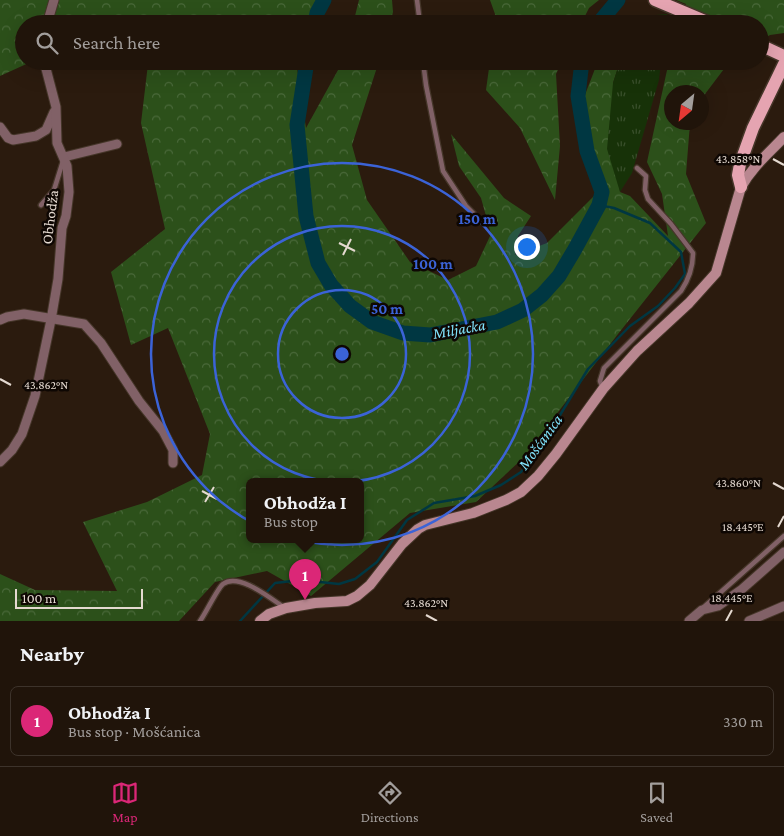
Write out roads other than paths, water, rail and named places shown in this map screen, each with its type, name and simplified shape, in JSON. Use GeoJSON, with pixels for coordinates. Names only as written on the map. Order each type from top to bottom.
{"type":"FeatureCollection","features":[{"type":"Feature","properties":{"kind":"main road"},"geometry":{"type":"LineString","coordinates":[[655,0],[690,15]]}},
{"type":"Feature","properties":{"kind":"main road"},"geometry":{"type":"LineString","coordinates":[[742,187],[738,175],[740,164],[753,128],[784,64]]}},
{"type":"Feature","properties":{"kind":"main road"},"geometry":{"type":"LineString","coordinates":[[260,621],[269,614],[286,608],[315,603],[347,601],[357,596],[370,585],[402,544],[418,529],[425,525],[474,513],[521,492],[538,476],[556,454],[603,389],[637,351],[689,303],[716,273],[747,176],[784,138]]}},
{"type":"Feature","properties":{"kind":"street"},"geometry":{"type":"LineString","coordinates":[[50,15],[54,0]]}},
{"type":"Feature","properties":{"kind":"street","name":"Obhodža"},"geometry":{"type":"LineString","coordinates":[[0,462],[12,450],[22,434],[36,396],[58,279],[62,228],[66,216],[69,192],[67,166],[57,143],[56,107],[46,70]]}},
{"type":"Feature","properties":{"kind":"street"},"geometry":{"type":"LineString","coordinates":[[0,128],[8,138],[13,140],[42,134],[46,130],[56,107]]}},
{"type":"Feature","properties":{"kind":"street"},"geometry":{"type":"LineString","coordinates":[[64,158],[117,144]]}},
{"type":"Feature","properties":{"kind":"street"},"geometry":{"type":"LineString","coordinates":[[0,320],[24,314],[84,324],[93,334],[139,401],[163,430],[173,450],[173,463]]}},
{"type":"Feature","properties":{"kind":"street"},"geometry":{"type":"LineString","coordinates":[[689,621],[702,610],[718,606],[742,590],[784,552]]}},
{"type":"Feature","properties":{"kind":"street"},"geometry":{"type":"LineString","coordinates":[[749,621],[784,606]]}},
{"type":"Feature","properties":{"kind":"lane"},"geometry":{"type":"LineString","coordinates":[[417,0],[419,15]]}},
{"type":"Feature","properties":{"kind":"lane"},"geometry":{"type":"LineString","coordinates":[[424,70],[443,171],[466,206],[474,214]]}},
{"type":"Feature","properties":{"kind":"lane"},"geometry":{"type":"LineString","coordinates":[[41,205],[54,190],[64,158]]}},
{"type":"Feature","properties":{"kind":"lane"},"geometry":{"type":"LineString","coordinates":[[603,389],[600,381],[604,368],[681,291],[687,282],[693,266],[693,252],[648,199],[645,190],[646,176],[637,168]]}},
{"type":"Feature","properties":{"kind":"lane"},"geometry":{"type":"LineString","coordinates":[[702,610],[784,536]]}},
{"type":"Feature","properties":{"kind":"lane"},"geometry":{"type":"LineString","coordinates":[[200,621],[223,584],[232,581],[245,582],[286,608]]}},
{"type":"Feature","properties":{"kind":"waterway","name":"Miljacka"},"geometry":{"type":"LineString","coordinates":[[317,15],[324,0]]}},
{"type":"Feature","properties":{"kind":"waterway","name":"Miljacka"},"geometry":{"type":"LineString","coordinates":[[606,15],[618,0]]}},
{"type":"Feature","properties":{"kind":"waterway","name":"Miljacka"},"geometry":{"type":"LineString","coordinates":[[306,70],[297,125],[306,216],[318,263],[331,285],[350,306],[372,322],[403,333],[430,335],[497,322],[523,310],[542,295],[559,276],[575,249],[599,205],[602,192],[587,151],[578,96],[581,70]]}},
{"type":"Feature","properties":{"kind":"waterway","name":"Mošćanica"},"geometry":{"type":"LineString","coordinates":[[240,621],[275,583],[301,580],[339,584],[355,579],[377,562],[407,520],[434,503],[475,496],[501,485],[521,472],[540,448],[588,369],[630,326],[658,306],[685,274],[681,252],[650,223],[614,208],[599,205]]}},
{"type":"Feature","properties":{"kind":"place","name":"Obhodža I"},"geometry":{"type":"Point","coordinates":[305,600]}}]}
